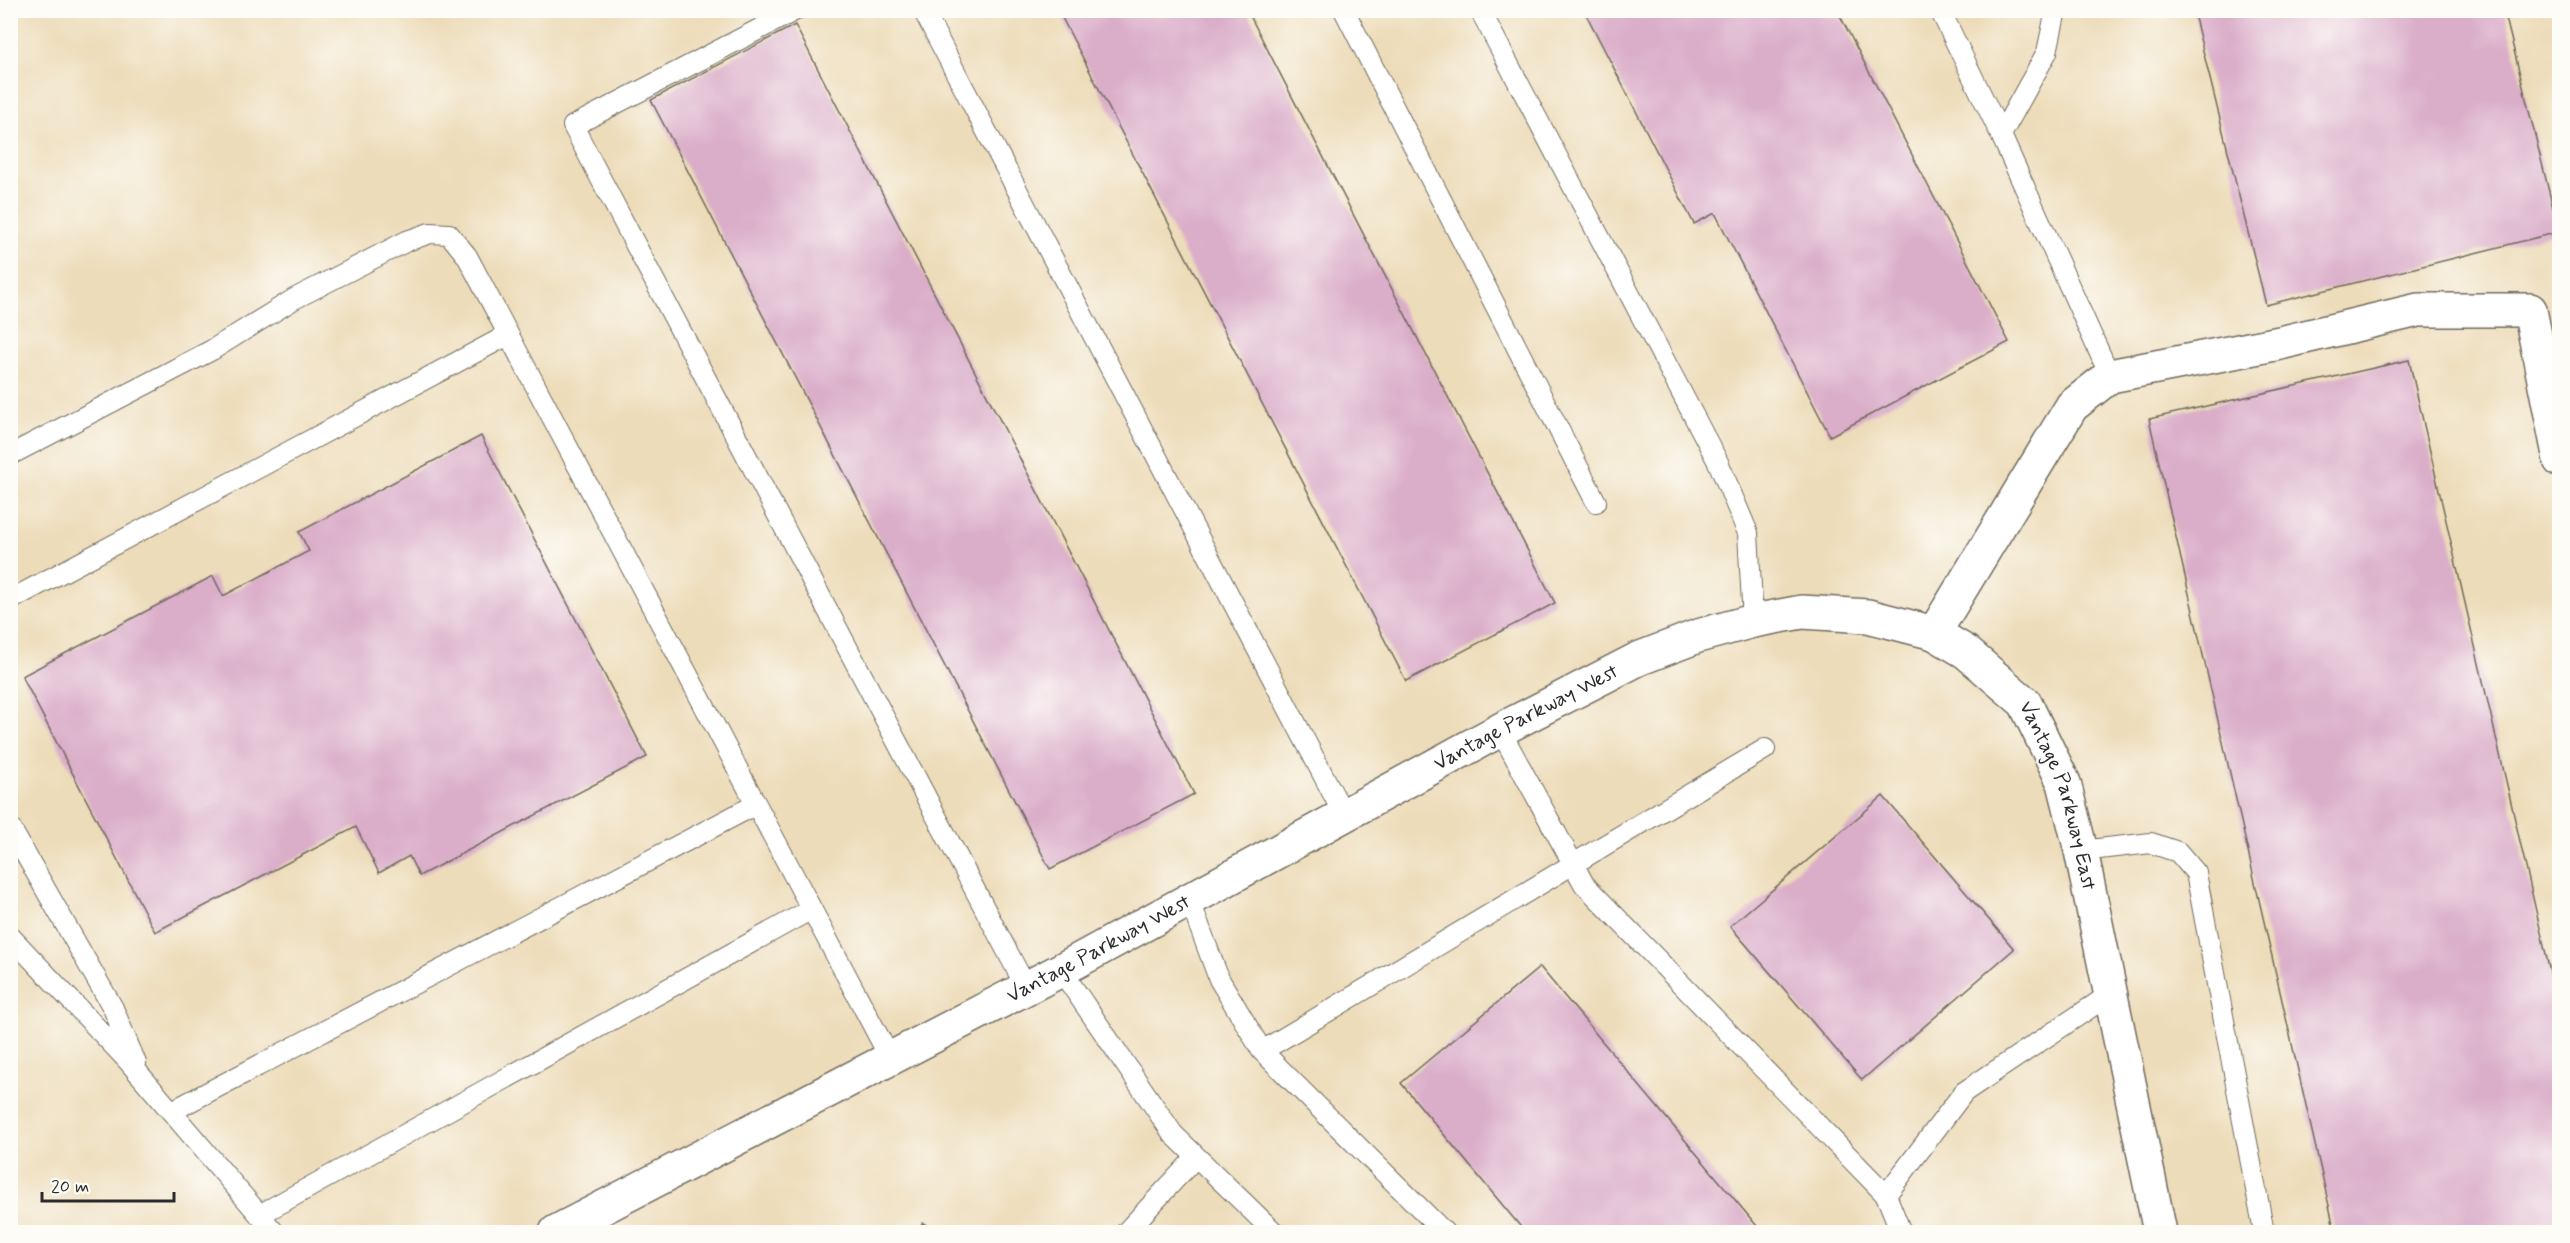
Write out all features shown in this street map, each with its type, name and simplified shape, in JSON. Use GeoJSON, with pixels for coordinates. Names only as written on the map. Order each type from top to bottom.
{"type":"FeatureCollection","features":[{"type":"Feature","properties":{"kind":"street"},"geometry":{"type":"LineString","coordinates":[[1934,633],[2072,406],[2110,376],[2280,343],[2418,310],[2530,310],[2559,460]]}},
{"type":"Feature","properties":{"kind":"street","name":"Vantage Parkway East"},"geometry":{"type":"LineString","coordinates":[[1638,659],[1698,636],[1754,621],[1802,612],[1868,616],[1934,633],[1966,651],[2025,703],[2064,783],[2112,993],[2160,1233]]}},
{"type":"Feature","properties":{"kind":"street","name":"Vantage Parkway West"},"geometry":{"type":"LineString","coordinates":[[572,1229],[890,1058],[1027,989],[1500,730],[1638,659]]}},
{"type":"Feature","properties":{"kind":"lane"},"geometry":{"type":"LineString","coordinates":[[796,10],[573,126],[1027,989]]}},
{"type":"Feature","properties":{"kind":"lane"},"geometry":{"type":"LineString","coordinates":[[923,10],[1344,815]]}},
{"type":"Feature","properties":{"kind":"lane"},"geometry":{"type":"LineString","coordinates":[[1344,10],[1596,502]]}},
{"type":"Feature","properties":{"kind":"lane"},"geometry":{"type":"LineString","coordinates":[[1480,10],[1718,462],[1748,533],[1754,621]]}},
{"type":"Feature","properties":{"kind":"lane"},"geometry":{"type":"LineString","coordinates":[[1940,10],[2001,135],[2110,376]]}},
{"type":"Feature","properties":{"kind":"lane"},"geometry":{"type":"LineString","coordinates":[[2001,135],[2047,52],[2056,10]]}},
{"type":"Feature","properties":{"kind":"lane"},"geometry":{"type":"LineString","coordinates":[[10,455],[212,350],[294,299],[407,241],[430,233],[449,234],[467,256],[890,1058]]}},
{"type":"Feature","properties":{"kind":"lane"},"geometry":{"type":"LineString","coordinates":[[10,600],[508,335]]}},
{"type":"Feature","properties":{"kind":"lane"},"geometry":{"type":"LineString","coordinates":[[1500,730],[1584,884],[1886,1196],[1901,1233]]}},
{"type":"Feature","properties":{"kind":"lane"},"geometry":{"type":"LineString","coordinates":[[1262,1051],[1765,749]]}},
{"type":"Feature","properties":{"kind":"lane"},"geometry":{"type":"LineString","coordinates":[[172,1111],[755,805]]}},
{"type":"Feature","properties":{"kind":"lane"},"geometry":{"type":"LineString","coordinates":[[10,827],[113,1008],[143,1078]]}},
{"type":"Feature","properties":{"kind":"lane"},"geometry":{"type":"LineString","coordinates":[[2081,851],[2151,843],[2178,852],[2196,873],[2264,1233]]}},
{"type":"Feature","properties":{"kind":"lane"},"geometry":{"type":"LineString","coordinates":[[1190,901],[1219,979],[1262,1051],[1444,1233]]}},
{"type":"Feature","properties":{"kind":"lane"},"geometry":{"type":"LineString","coordinates":[[261,1214],[810,910]]}},
{"type":"Feature","properties":{"kind":"lane"},"geometry":{"type":"LineString","coordinates":[[10,936],[143,1078],[261,1214],[274,1233]]}},
{"type":"Feature","properties":{"kind":"lane"},"geometry":{"type":"LineString","coordinates":[[1062,970],[1173,1134],[1274,1233]]}},
{"type":"Feature","properties":{"kind":"lane"},"geometry":{"type":"LineString","coordinates":[[1886,1196],[1964,1092],[2112,993]]}},
{"type":"Feature","properties":{"kind":"lane"},"geometry":{"type":"LineString","coordinates":[[1126,1233],[1196,1157]]}},
{"type":"Feature","properties":{"kind":"building"},"geometry":{"type":"Polygon","coordinates":[[[1058,10],[1247,10],[1555,603],[1406,681],[1058,10]]]}},
{"type":"Feature","properties":{"kind":"building"},"geometry":{"type":"Polygon","coordinates":[[[1584,10],[1837,10],[2009,342],[1830,436],[1715,213],[1694,224],[1584,10]]]}},
{"type":"Feature","properties":{"kind":"building"},"geometry":{"type":"Polygon","coordinates":[[[2193,10],[2504,10],[2559,232],[2266,305],[2193,10]]]}},
{"type":"Feature","properties":{"kind":"building"},"geometry":{"type":"Polygon","coordinates":[[[795,25],[1194,794],[1050,869],[651,100],[795,25]]]}},
{"type":"Feature","properties":{"kind":"building"},"geometry":{"type":"Polygon","coordinates":[[[2409,360],[2560,1015],[2560,1232],[2335,1232],[2149,419],[2409,360]]]}},
{"type":"Feature","properties":{"kind":"building"},"geometry":{"type":"Polygon","coordinates":[[[481,436],[647,757],[419,876],[409,856],[379,873],[356,827],[155,932],[22,676],[213,576],[223,596],[309,551],[299,532],[481,436]]]}},
{"type":"Feature","properties":{"kind":"building"},"geometry":{"type":"Polygon","coordinates":[[[1883,796],[2014,949],[1862,1080],[1730,926],[1883,796]]]}},
{"type":"Feature","properties":{"kind":"building"},"geometry":{"type":"Polygon","coordinates":[[[1540,967],[1762,1232],[1525,1232],[1401,1083],[1540,967]]]}},
{"type":"Feature","properties":{"kind":"building"},"geometry":{"type":"Polygon","coordinates":[[[923,1223],[938,1232],[917,1232],[923,1223]]]}}]}
